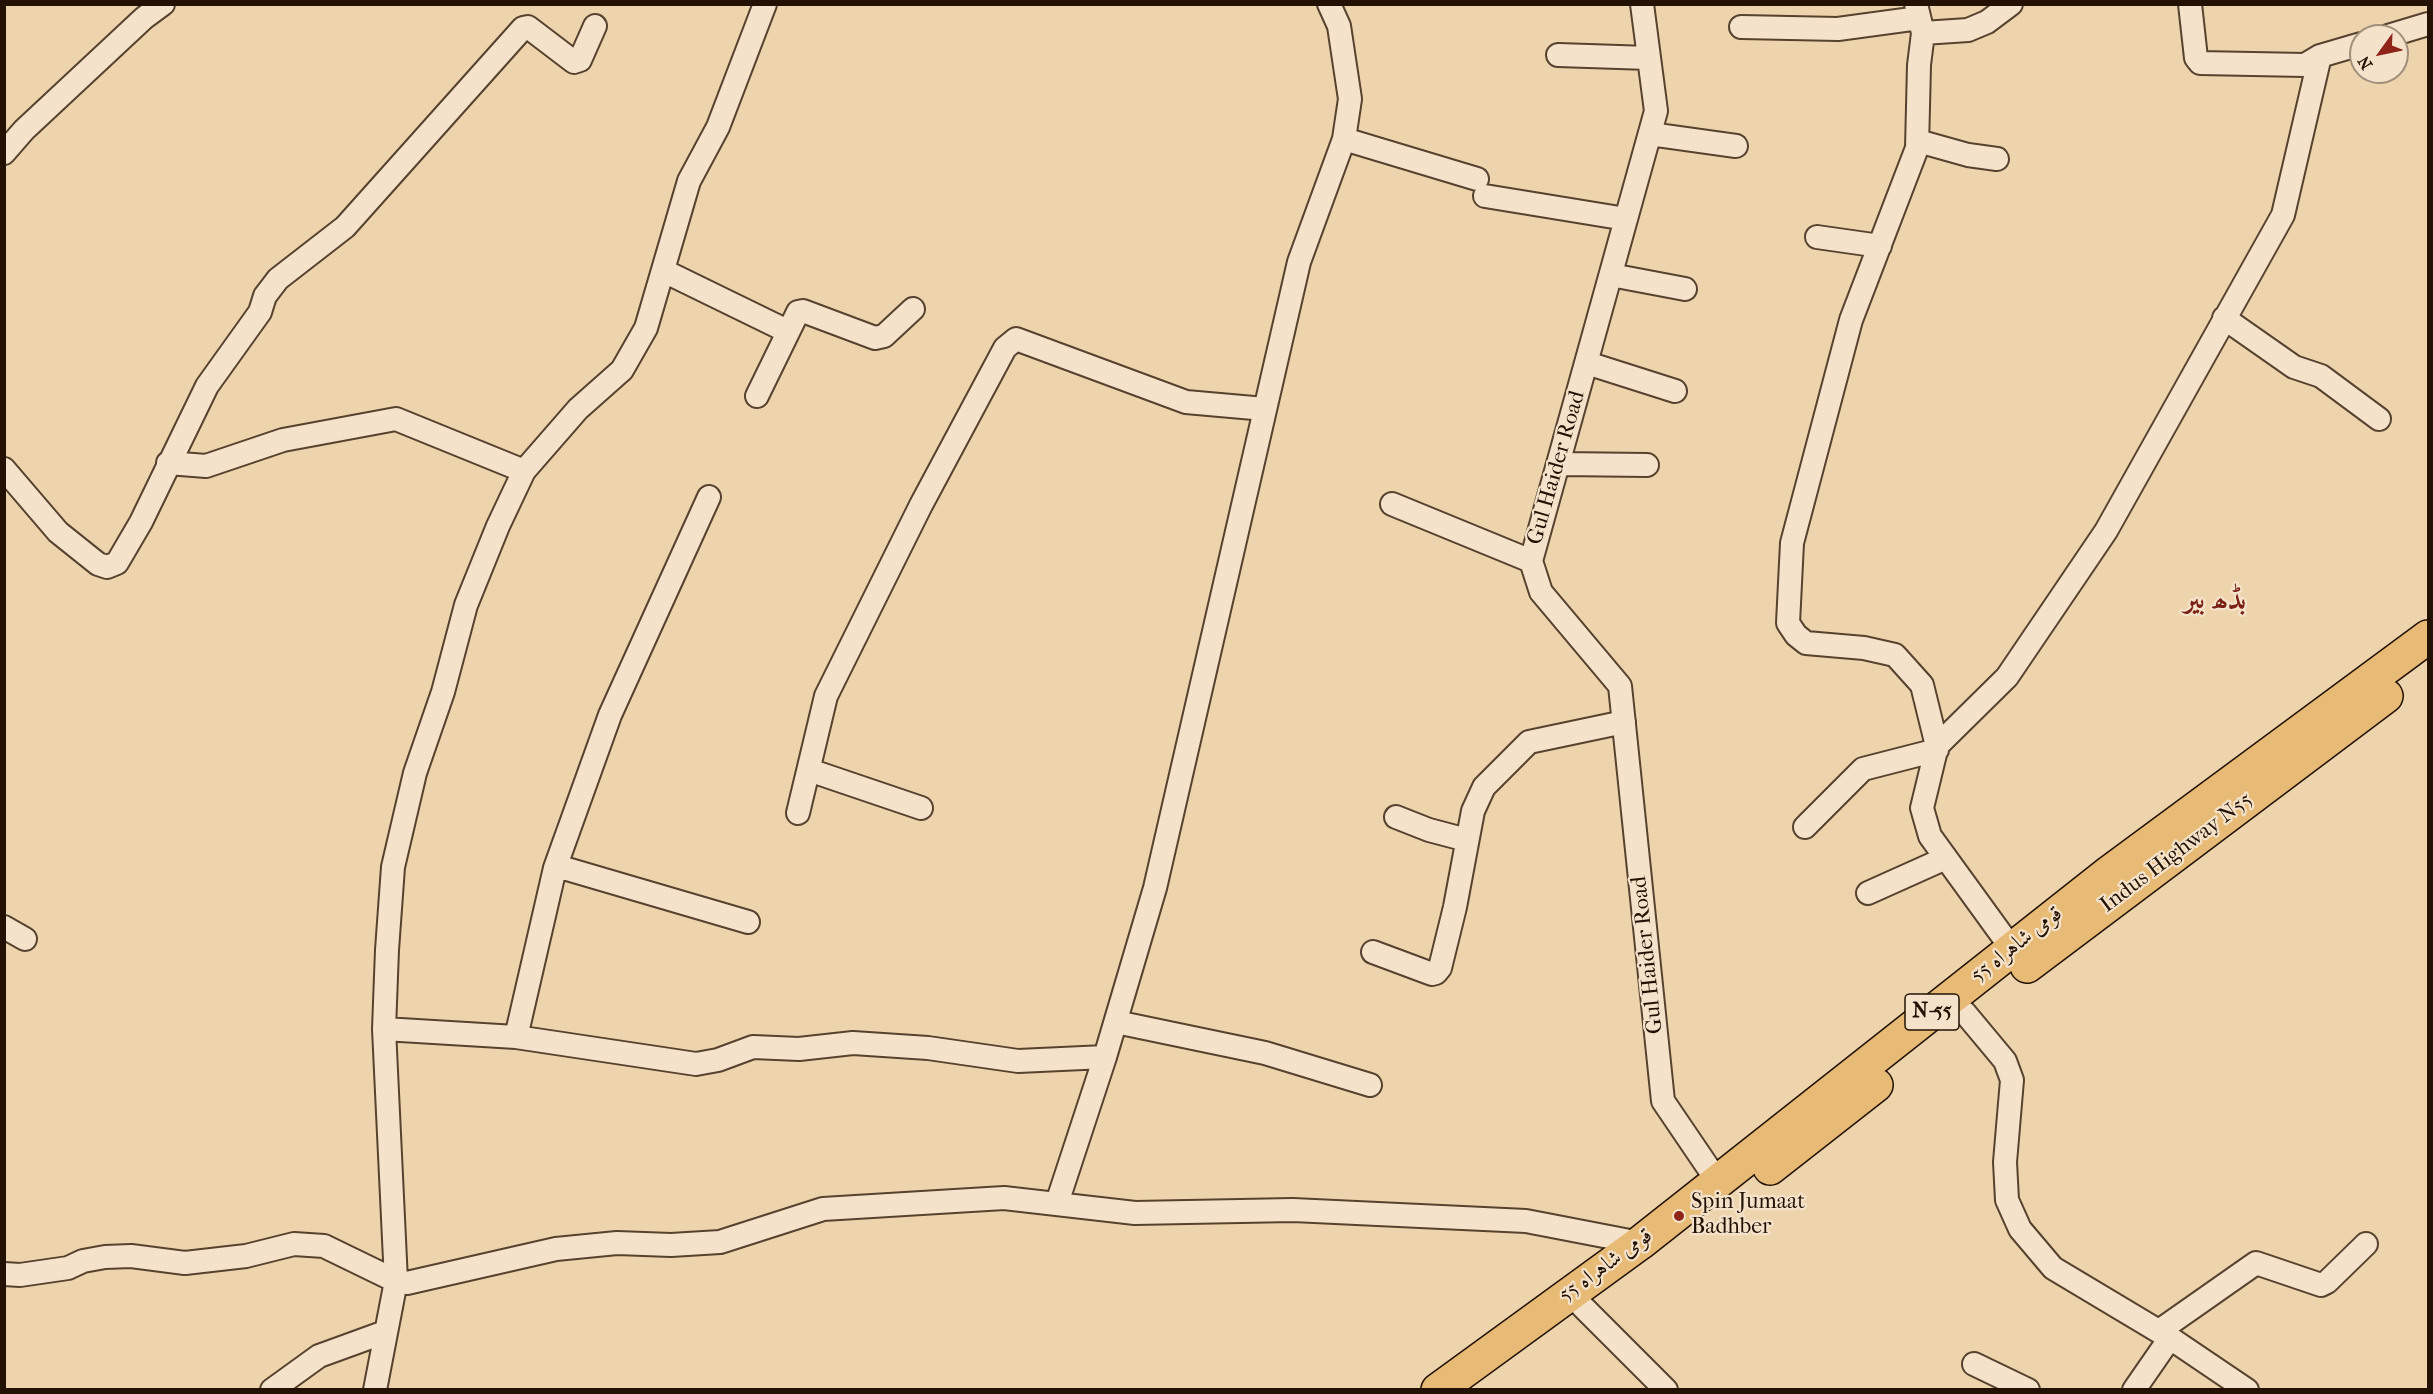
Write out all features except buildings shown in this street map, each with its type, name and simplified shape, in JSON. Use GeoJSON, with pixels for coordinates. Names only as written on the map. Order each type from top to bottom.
{"type":"FeatureCollection","features":[{"type":"Feature","properties":{"kind":"highway","name":"قومی شاہراہ 55"},"geometry":{"type":"LineString","coordinates":[[1438,1389],[1640,1243],[2119,865],[2428,637]]}},
{"type":"Feature","properties":{"kind":"highway","name":"Indus Highway N55"},"geometry":{"type":"LineString","coordinates":[[1468,1389],[1821,1130],[1965,1013],[2428,664]]}},
{"type":"Feature","properties":{"kind":"street"},"geometry":{"type":"LineString","coordinates":[[4,153],[41,114],[144,18],[163,4]]}},
{"type":"Feature","properties":{"kind":"street"},"geometry":{"type":"LineString","coordinates":[[375,1389],[396,1281],[384,1029],[393,867],[415,774],[443,692],[466,605],[524,471],[578,409],[622,370],[646,328],[689,181],[718,127],[765,4]]}},
{"type":"Feature","properties":{"kind":"street"},"geometry":{"type":"LineString","coordinates":[[1057,1203],[1116,1022],[1155,888],[1299,262],[1344,139],[1350,99],[1339,26],[1329,4]]}},
{"type":"Feature","properties":{"kind":"street","name":"Gul Haider Road"},"geometry":{"type":"LineString","coordinates":[[1642,4],[1656,111],[1560,464],[1531,561],[1541,592],[1620,686],[1663,1101],[1718,1182]]}},
{"type":"Feature","properties":{"kind":"street"},"geometry":{"type":"LineString","coordinates":[[1742,27],[1838,29],[1919,18],[1968,30],[1987,22],[2012,4]]}},
{"type":"Feature","properties":{"kind":"street"},"geometry":{"type":"LineString","coordinates":[[2190,4],[2196,58],[2200,63],[2305,65],[2320,56],[2349,48]]}},
{"type":"Feature","properties":{"kind":"street"},"geometry":{"type":"LineString","coordinates":[[1919,18],[1918,141],[1851,320],[1792,543],[1788,623],[1796,635],[1806,643],[1864,648],[1895,655],[1922,685],[1937,748],[1922,808],[1930,837],[2012,949]]}},
{"type":"Feature","properties":{"kind":"street"},"geometry":{"type":"LineString","coordinates":[[2409,30],[2428,24]]}},
{"type":"Feature","properties":{"kind":"street"},"geometry":{"type":"LineString","coordinates":[[4,469],[58,532],[98,564],[107,567],[117,563],[141,522],[207,386],[260,312],[265,296],[278,279],[345,227],[523,28],[528,27],[574,62],[580,60],[595,26]]}},
{"type":"Feature","properties":{"kind":"street"},"geometry":{"type":"LineString","coordinates":[[1558,55],[1649,58]]}},
{"type":"Feature","properties":{"kind":"street"},"geometry":{"type":"LineString","coordinates":[[1805,826],[1863,769],[1937,748],[2007,677],[2099,541],[2283,215],[2320,56]]}},
{"type":"Feature","properties":{"kind":"street"},"geometry":{"type":"LineString","coordinates":[[1650,134],[1736,146]]}},
{"type":"Feature","properties":{"kind":"street"},"geometry":{"type":"LineString","coordinates":[[1344,139],[1481,188],[1626,219]]}},
{"type":"Feature","properties":{"kind":"street"},"geometry":{"type":"LineString","coordinates":[[1918,141],[1968,155],[1997,159]]}},
{"type":"Feature","properties":{"kind":"street"},"geometry":{"type":"LineString","coordinates":[[1817,237],[1880,246]]}},
{"type":"Feature","properties":{"kind":"street"},"geometry":{"type":"LineString","coordinates":[[664,271],[787,331]]}},
{"type":"Feature","properties":{"kind":"street"},"geometry":{"type":"LineString","coordinates":[[1611,275],[1685,289]]}},
{"type":"Feature","properties":{"kind":"street"},"geometry":{"type":"LineString","coordinates":[[757,396],[798,312],[803,310],[875,338],[884,336],[913,309]]}},
{"type":"Feature","properties":{"kind":"street"},"geometry":{"type":"LineString","coordinates":[[2224,318],[2294,367],[2321,376],[2379,419]]}},
{"type":"Feature","properties":{"kind":"street"},"geometry":{"type":"LineString","coordinates":[[798,813],[826,696],[921,505],[1005,348],[1016,339],[1186,402],[1265,409]]}},
{"type":"Feature","properties":{"kind":"street"},"geometry":{"type":"LineString","coordinates":[[1587,363],[1675,391]]}},
{"type":"Feature","properties":{"kind":"street"},"geometry":{"type":"LineString","coordinates":[[168,463],[206,466],[283,440],[396,419],[524,471]]}},
{"type":"Feature","properties":{"kind":"street"},"geometry":{"type":"LineString","coordinates":[[1560,464],[1647,465]]}},
{"type":"Feature","properties":{"kind":"street"},"geometry":{"type":"LineString","coordinates":[[516,1037],[555,868],[610,715],[709,497]]}},
{"type":"Feature","properties":{"kind":"street"},"geometry":{"type":"LineString","coordinates":[[1392,504],[1531,561]]}},
{"type":"Feature","properties":{"kind":"street"},"geometry":{"type":"LineString","coordinates":[[1373,952],[1432,974],[1440,968],[1473,811],[1484,787],[1529,742],[1624,722]]}},
{"type":"Feature","properties":{"kind":"street"},"geometry":{"type":"LineString","coordinates":[[809,770],[921,808]]}},
{"type":"Feature","properties":{"kind":"street"},"geometry":{"type":"LineString","coordinates":[[1396,817],[1429,830],[1467,840]]}},
{"type":"Feature","properties":{"kind":"street"},"geometry":{"type":"LineString","coordinates":[[1868,893],[1946,858]]}},
{"type":"Feature","properties":{"kind":"street"},"geometry":{"type":"LineString","coordinates":[[555,868],[567,869],[748,922]]}},
{"type":"Feature","properties":{"kind":"street"},"geometry":{"type":"LineString","coordinates":[[4,927],[25,939]]}},
{"type":"Feature","properties":{"kind":"street"},"geometry":{"type":"LineString","coordinates":[[1965,1013],[2006,1061],[2012,1080],[2006,1162],[2007,1200],[2020,1229],[2053,1268],[2164,1334],[2247,1389]]}},
{"type":"Feature","properties":{"kind":"street"},"geometry":{"type":"LineString","coordinates":[[1116,1022],[1265,1053],[1370,1085]]}},
{"type":"Feature","properties":{"kind":"street"},"geometry":{"type":"LineString","coordinates":[[384,1029],[516,1037],[696,1064],[718,1060],[753,1047],[799,1049],[853,1043],[928,1048],[1018,1061],[1105,1057]]}},
{"type":"Feature","properties":{"kind":"street"},"geometry":{"type":"LineString","coordinates":[[4,1274],[20,1275],[68,1268],[83,1261],[105,1257],[132,1256],[185,1263],[246,1256],[294,1244],[324,1246],[396,1281],[407,1283],[556,1249],[617,1243],[671,1245],[720,1242],[785,1224],[823,1209],[858,1205],[1004,1198],[1135,1213],[1293,1210],[1526,1221],[1640,1243]]}},
{"type":"Feature","properties":{"kind":"street"},"geometry":{"type":"LineString","coordinates":[[2134,1389],[2164,1334],[2256,1263],[2321,1285],[2327,1282],[2366,1244]]}},
{"type":"Feature","properties":{"kind":"street"},"geometry":{"type":"LineString","coordinates":[[1582,1306],[1666,1389]]}},
{"type":"Feature","properties":{"kind":"street"},"geometry":{"type":"LineString","coordinates":[[272,1389],[320,1356],[385,1332]]}},
{"type":"Feature","properties":{"kind":"street"},"geometry":{"type":"LineString","coordinates":[[1974,1364],[2028,1389]]}},
{"type":"Feature","properties":{"kind":"place","name":"Spin Jumaat Badhber"},"geometry":{"type":"Point","coordinates":[1679,1216]}},
{"type":"Feature","properties":{"kind":"district","name":"بڈھ بیر"},"geometry":{"type":"Point","coordinates":[2215,601]}}]}
